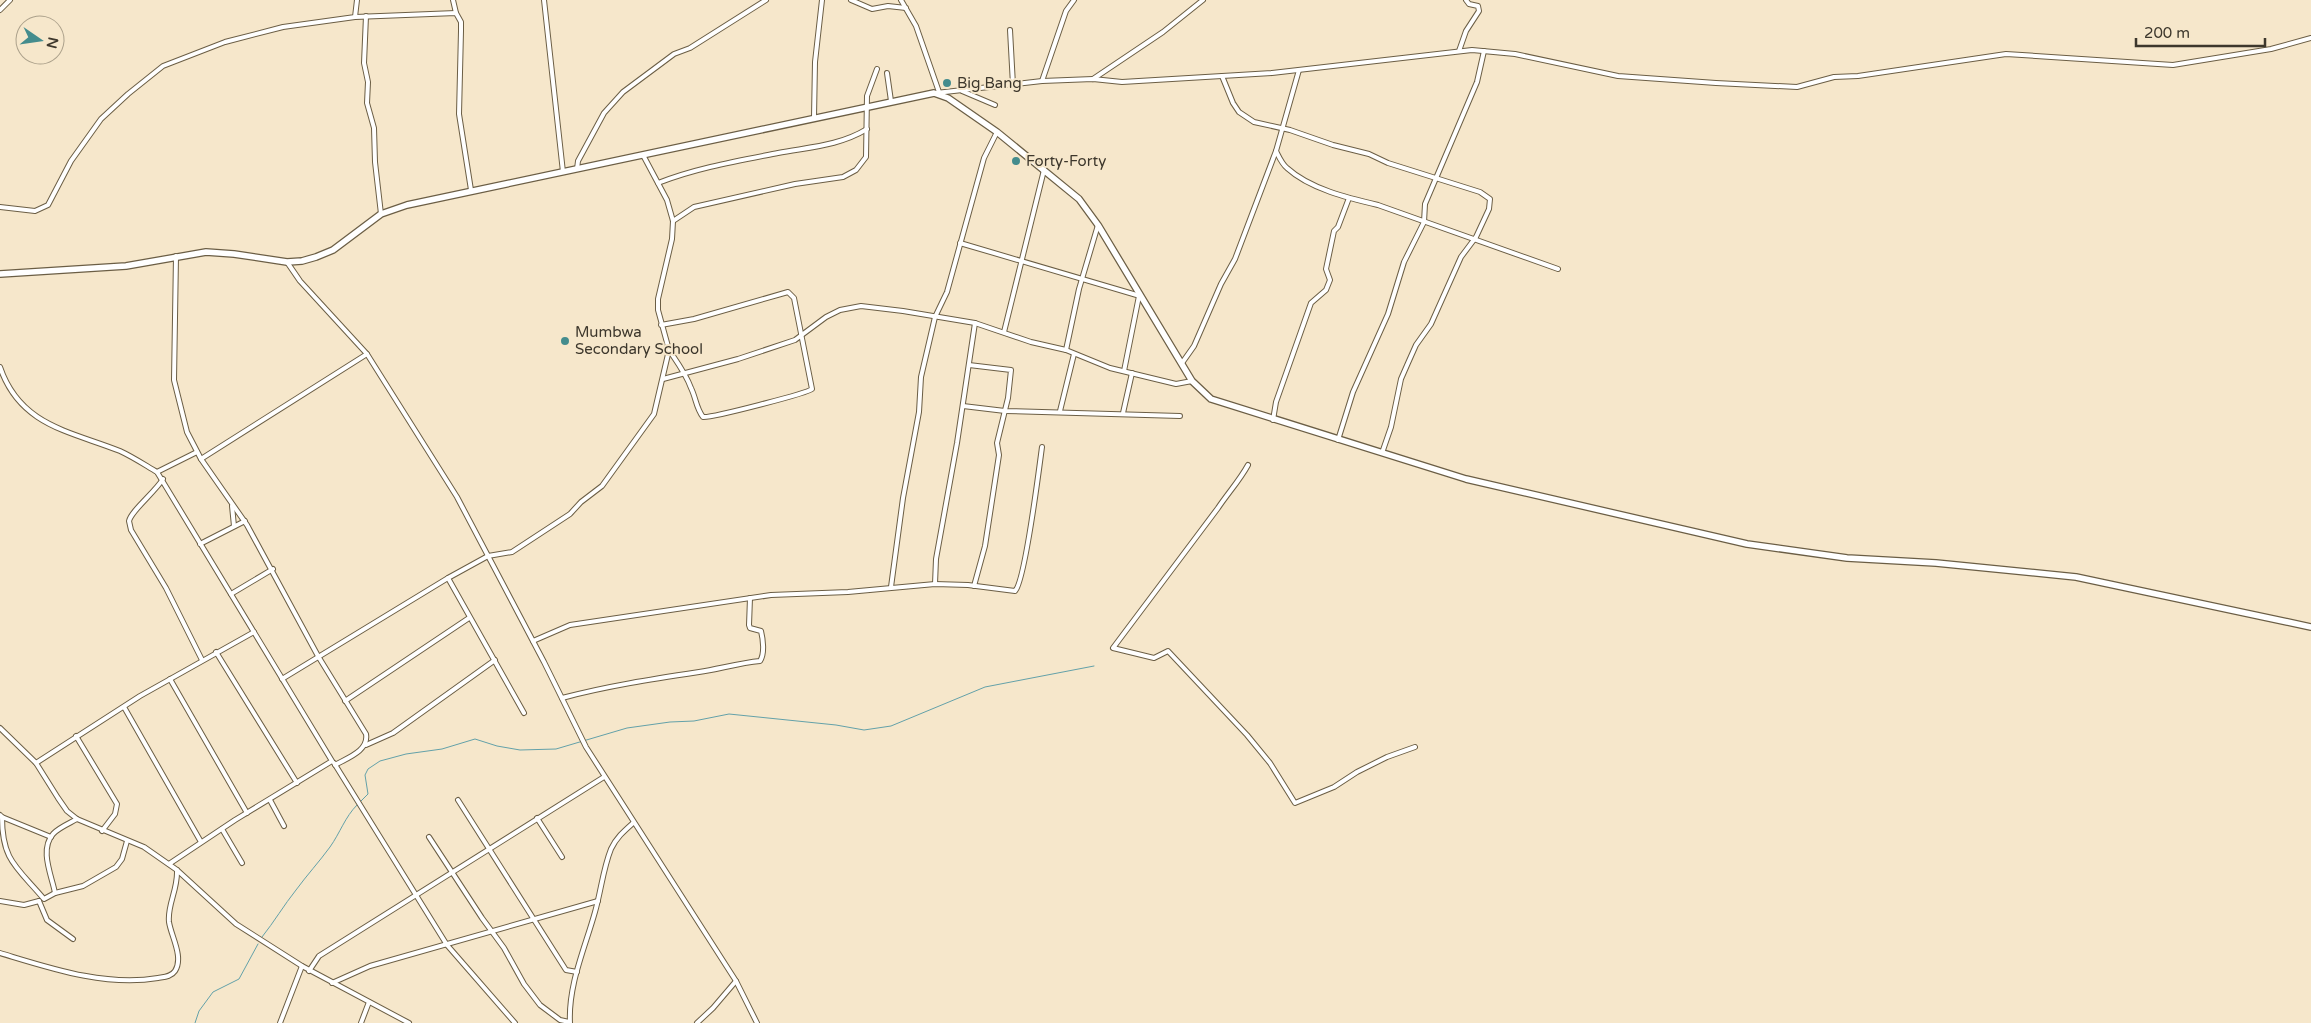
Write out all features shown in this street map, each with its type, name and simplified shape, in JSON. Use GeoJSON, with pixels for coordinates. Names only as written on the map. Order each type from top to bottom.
{"type":"FeatureCollection","features":[{"type":"Feature","properties":{"kind":"street"},"geometry":{"type":"LineString","coordinates":[[0,10],[10,0]]}},
{"type":"Feature","properties":{"kind":"street"},"geometry":{"type":"LineString","coordinates":[[355,16],[357,0]]}},
{"type":"Feature","properties":{"kind":"street"},"geometry":{"type":"LineString","coordinates":[[453,0],[456,13],[461,22],[459,114],[471,190]]}},
{"type":"Feature","properties":{"kind":"street"},"geometry":{"type":"LineString","coordinates":[[544,0],[563,172]]}},
{"type":"Feature","properties":{"kind":"street"},"geometry":{"type":"LineString","coordinates":[[577,169],[578,161],[604,113],[623,92],[674,54],[690,48],[766,0]]}},
{"type":"Feature","properties":{"kind":"street"},"geometry":{"type":"LineString","coordinates":[[814,117],[815,62],[822,0]]}},
{"type":"Feature","properties":{"kind":"street"},"geometry":{"type":"LineString","coordinates":[[851,0],[872,9],[888,6],[906,8]]}},
{"type":"Feature","properties":{"kind":"street"},"geometry":{"type":"LineString","coordinates":[[901,0],[916,26],[936,92],[948,98],[997,132],[1079,199],[1098,225],[1192,381],[1211,399],[1466,479],[1747,544],[1847,558],[1936,563],[2076,577],[2311,627]]}},
{"type":"Feature","properties":{"kind":"street"},"geometry":{"type":"LineString","coordinates":[[1042,81],[1066,11],[1074,0]]}},
{"type":"Feature","properties":{"kind":"street"},"geometry":{"type":"LineString","coordinates":[[1093,79],[1163,32],[1203,0]]}},
{"type":"Feature","properties":{"kind":"street"},"geometry":{"type":"LineString","coordinates":[[1459,51],[1466,31],[1479,11],[1478,6],[1469,4],[1466,0]]}},
{"type":"Feature","properties":{"kind":"street"},"geometry":{"type":"LineString","coordinates":[[0,207],[35,211],[48,205],[71,161],[101,119],[163,66],[225,42],[283,28],[355,16],[456,13]]}},
{"type":"Feature","properties":{"kind":"street"},"geometry":{"type":"LineString","coordinates":[[366,16],[364,63],[368,84],[367,103],[374,128],[376,172],[381,214]]}},
{"type":"Feature","properties":{"kind":"street"},"geometry":{"type":"LineString","coordinates":[[1010,30],[1013,84]]}},
{"type":"Feature","properties":{"kind":"street"},"geometry":{"type":"LineString","coordinates":[[0,274],[126,266],[206,252],[287,262],[316,258],[333,250],[381,214],[407,205],[936,92],[1042,81],[1093,79],[1122,82],[1222,76],[1299,70],[1459,51],[1484,51],[1516,54],[1618,76],[1797,87],[1834,77],[1858,76],[2006,54],[2173,65],[2271,49],[2311,38]]}},
{"type":"Feature","properties":{"kind":"street"},"geometry":{"type":"LineString","coordinates":[[1338,440],[1353,392],[1388,314],[1404,262],[1424,222],[1425,204],[1477,82],[1484,51]]}},
{"type":"Feature","properties":{"kind":"street"},"geometry":{"type":"LineString","coordinates":[[673,221],[694,207],[796,184],[843,177],[862,164],[866,157],[867,96],[877,69]]}},
{"type":"Feature","properties":{"kind":"street"},"geometry":{"type":"LineString","coordinates":[[1182,363],[1194,346],[1221,284],[1235,260],[1276,152],[1299,70]]}},
{"type":"Feature","properties":{"kind":"street"},"geometry":{"type":"LineString","coordinates":[[887,73],[891,101]]}},
{"type":"Feature","properties":{"kind":"street"},"geometry":{"type":"LineString","coordinates":[[1222,76],[1233,103],[1239,112],[1254,122],[1283,128],[1333,145],[1369,154],[1388,163],[1480,192],[1490,199],[1489,210],[1475,238],[1461,257],[1432,324],[1416,345],[1401,379],[1391,427],[1382,454]]}},
{"type":"Feature","properties":{"kind":"street"},"geometry":{"type":"LineString","coordinates":[[960,90],[995,105]]}},
{"type":"Feature","properties":{"kind":"street"},"geometry":{"type":"LineString","coordinates":[[658,184],[678,176],[717,166],[846,140],[867,129]]}},
{"type":"Feature","properties":{"kind":"street"},"geometry":{"type":"LineString","coordinates":[[891,587],[903,498],[919,412],[921,377],[935,317],[947,292],[984,158],[997,132]]}},
{"type":"Feature","properties":{"kind":"street"},"geometry":{"type":"LineString","coordinates":[[1276,152],[1285,167],[1300,178],[1349,198],[1378,205],[1558,269]]}},
{"type":"Feature","properties":{"kind":"street"},"geometry":{"type":"LineString","coordinates":[[643,155],[672,211],[672,239],[658,299],[660,324],[668,350],[684,373],[692,389],[698,411],[705,418],[810,391],[812,386],[794,298],[788,292],[694,319],[660,324]]}},
{"type":"Feature","properties":{"kind":"street"},"geometry":{"type":"LineString","coordinates":[[1004,332],[1044,170]]}},
{"type":"Feature","properties":{"kind":"street"},"geometry":{"type":"LineString","coordinates":[[1273,420],[1276,402],[1312,303],[1326,290],[1330,280],[1326,269],[1334,231],[1338,227],[1349,198]]}},
{"type":"Feature","properties":{"kind":"street"},"geometry":{"type":"LineString","coordinates":[[1066,350],[1082,279],[1098,225]]}},
{"type":"Feature","properties":{"kind":"street"},"geometry":{"type":"LineString","coordinates":[[960,244],[1140,296]]}},
{"type":"Feature","properties":{"kind":"street"},"geometry":{"type":"LineString","coordinates":[[176,256],[174,380],[187,432],[201,459],[244,521],[273,569],[318,656],[366,734],[365,745]]}},
{"type":"Feature","properties":{"kind":"street"},"geometry":{"type":"LineString","coordinates":[[287,262],[300,281],[367,354],[457,497],[533,641],[586,747],[736,981],[757,1023]]}},
{"type":"Feature","properties":{"kind":"street"},"geometry":{"type":"LineString","coordinates":[[1124,371],[1140,296]]}},
{"type":"Feature","properties":{"kind":"street"},"geometry":{"type":"LineString","coordinates":[[662,379],[738,359],[795,340],[826,317],[849,307],[881,307],[975,323],[1031,342],[1066,350],[1110,368],[1176,384],[1192,381]]}},
{"type":"Feature","properties":{"kind":"street"},"geometry":{"type":"LineString","coordinates":[[935,584],[936,559],[963,406],[975,323]]}},
{"type":"Feature","properties":{"kind":"street"},"geometry":{"type":"LineString","coordinates":[[282,679],[448,578],[488,556],[512,552],[570,514],[602,486],[655,412],[668,350]]}},
{"type":"Feature","properties":{"kind":"street"},"geometry":{"type":"LineString","coordinates":[[201,459],[367,354]]}},
{"type":"Feature","properties":{"kind":"street"},"geometry":{"type":"LineString","coordinates":[[1060,411],[1074,354]]}},
{"type":"Feature","properties":{"kind":"street"},"geometry":{"type":"LineString","coordinates":[[969,365],[1010,370],[997,444],[999,455],[985,546],[974,586]]}},
{"type":"Feature","properties":{"kind":"street"},"geometry":{"type":"LineString","coordinates":[[0,367],[10,391],[37,418],[76,436],[122,452],[157,472],[282,679],[447,945],[515,1023]]}},
{"type":"Feature","properties":{"kind":"street"},"geometry":{"type":"LineString","coordinates":[[1123,413],[1132,373]]}},
{"type":"Feature","properties":{"kind":"street"},"geometry":{"type":"LineString","coordinates":[[963,406],[1004,411],[1060,411],[1180,416]]}},
{"type":"Feature","properties":{"kind":"street"},"geometry":{"type":"LineString","coordinates":[[533,641],[570,625],[750,598],[935,584],[974,586],[1013,592],[1018,589],[1028,544],[1042,447]]}},
{"type":"Feature","properties":{"kind":"street"},"geometry":{"type":"LineString","coordinates":[[157,472],[197,452]]}},
{"type":"Feature","properties":{"kind":"street"},"geometry":{"type":"LineString","coordinates":[[1248,465],[1242,477],[1233,484],[1218,508],[1113,648],[1154,658],[1168,651],[1253,742],[1270,763],[1295,803],[1334,787],[1357,772],[1387,757],[1415,747]]}},
{"type":"Feature","properties":{"kind":"street"},"geometry":{"type":"LineString","coordinates":[[163,480],[128,521],[131,530],[166,588],[202,660]]}},
{"type":"Feature","properties":{"kind":"street"},"geometry":{"type":"LineString","coordinates":[[230,500],[234,512],[234,526]]}},
{"type":"Feature","properties":{"kind":"street"},"geometry":{"type":"LineString","coordinates":[[200,544],[244,521]]}},
{"type":"Feature","properties":{"kind":"street"},"geometry":{"type":"LineString","coordinates":[[231,594],[273,569]]}},
{"type":"Feature","properties":{"kind":"street"},"geometry":{"type":"LineString","coordinates":[[448,578],[524,713]]}},
{"type":"Feature","properties":{"kind":"street"},"geometry":{"type":"LineString","coordinates":[[562,698],[636,681],[699,672],[742,662],[760,661],[762,658],[762,638],[760,631],[750,628],[749,625],[750,598]]}},
{"type":"Feature","properties":{"kind":"street"},"geometry":{"type":"LineString","coordinates":[[345,701],[469,618]]}},
{"type":"Feature","properties":{"kind":"street"},"geometry":{"type":"LineString","coordinates":[[36,762],[140,696],[254,632]]}},
{"type":"Feature","properties":{"kind":"street"},"geometry":{"type":"LineString","coordinates":[[216,652],[297,783]]}},
{"type":"Feature","properties":{"kind":"street"},"geometry":{"type":"LineString","coordinates":[[169,864],[297,783],[365,745],[393,734],[495,660]]}},
{"type":"Feature","properties":{"kind":"street"},"geometry":{"type":"LineString","coordinates":[[170,679],[248,813]]}},
{"type":"Feature","properties":{"kind":"street"},"geometry":{"type":"LineString","coordinates":[[124,707],[201,842]]}},
{"type":"Feature","properties":{"kind":"street"},"geometry":{"type":"LineString","coordinates":[[0,728],[36,762],[66,811],[77,819],[144,847],[177,870],[236,924],[310,971],[408,1023]]}},
{"type":"Feature","properties":{"kind":"street"},"geometry":{"type":"LineString","coordinates":[[76,736],[117,804],[115,814],[102,831]]}},
{"type":"Feature","properties":{"kind":"street"},"geometry":{"type":"LineString","coordinates":[[310,971],[319,956],[604,776]]}},
{"type":"Feature","properties":{"kind":"street"},"geometry":{"type":"LineString","coordinates":[[270,800],[284,826]]}},
{"type":"Feature","properties":{"kind":"street"},"geometry":{"type":"LineString","coordinates":[[458,800],[566,970],[577,972]]}},
{"type":"Feature","properties":{"kind":"street"},"geometry":{"type":"LineString","coordinates":[[44,899],[7,856],[2,837],[1,816],[51,837]]}},
{"type":"Feature","properties":{"kind":"street"},"geometry":{"type":"LineString","coordinates":[[537,818],[562,857]]}},
{"type":"Feature","properties":{"kind":"street"},"geometry":{"type":"LineString","coordinates":[[55,893],[47,856],[51,837],[54,833],[77,819]]}},
{"type":"Feature","properties":{"kind":"street"},"geometry":{"type":"LineString","coordinates":[[429,837],[504,948],[524,984],[540,1004],[560,1020],[570,1023],[571,1000],[577,972],[598,902],[611,848],[622,833],[633,823]]}},
{"type":"Feature","properties":{"kind":"street"},"geometry":{"type":"LineString","coordinates":[[222,829],[242,863]]}},
{"type":"Feature","properties":{"kind":"street"},"geometry":{"type":"LineString","coordinates":[[0,901],[24,905],[39,901],[55,893],[83,886],[116,866],[122,859],[127,841]]}},
{"type":"Feature","properties":{"kind":"street"},"geometry":{"type":"LineString","coordinates":[[0,953],[105,980],[136,980],[168,976],[176,967],[176,952],[168,918],[177,884],[177,870]]}},
{"type":"Feature","properties":{"kind":"street"},"geometry":{"type":"LineString","coordinates":[[39,901],[47,920],[73,938]]}},
{"type":"Feature","properties":{"kind":"street"},"geometry":{"type":"LineString","coordinates":[[332,983],[370,966],[598,902]]}},
{"type":"Feature","properties":{"kind":"street"},"geometry":{"type":"LineString","coordinates":[[280,1023],[302,966]]}},
{"type":"Feature","properties":{"kind":"street"},"geometry":{"type":"LineString","coordinates":[[697,1023],[713,1008],[736,981]]}},
{"type":"Feature","properties":{"kind":"street"},"geometry":{"type":"LineString","coordinates":[[361,1023],[369,1002]]}},
{"type":"Feature","properties":{"kind":"waterway"},"geometry":{"type":"LineString","coordinates":[[360,802],[368,794],[365,775],[368,769],[380,761],[406,754],[442,749],[475,739],[497,746],[520,750],[556,749],[627,728],[694,721],[729,714],[836,725],[864,730],[891,726],[985,687],[1094,666]]}},
{"type":"Feature","properties":{"kind":"waterway"},"geometry":{"type":"LineString","coordinates":[[262,937],[330,847],[357,805]]}},
{"type":"Feature","properties":{"kind":"waterway"},"geometry":{"type":"LineString","coordinates":[[195,1023],[199,1011],[213,992],[239,979],[258,944]]}},
{"type":"Feature","properties":{"kind":"place","name":"Big Bang"},"geometry":{"type":"Point","coordinates":[947,83]}},
{"type":"Feature","properties":{"kind":"place","name":"Forty-Forty"},"geometry":{"type":"Point","coordinates":[1016,161]}},
{"type":"Feature","properties":{"kind":"place","name":"Mumbwa Secondary School"},"geometry":{"type":"Point","coordinates":[565,341]}}]}
